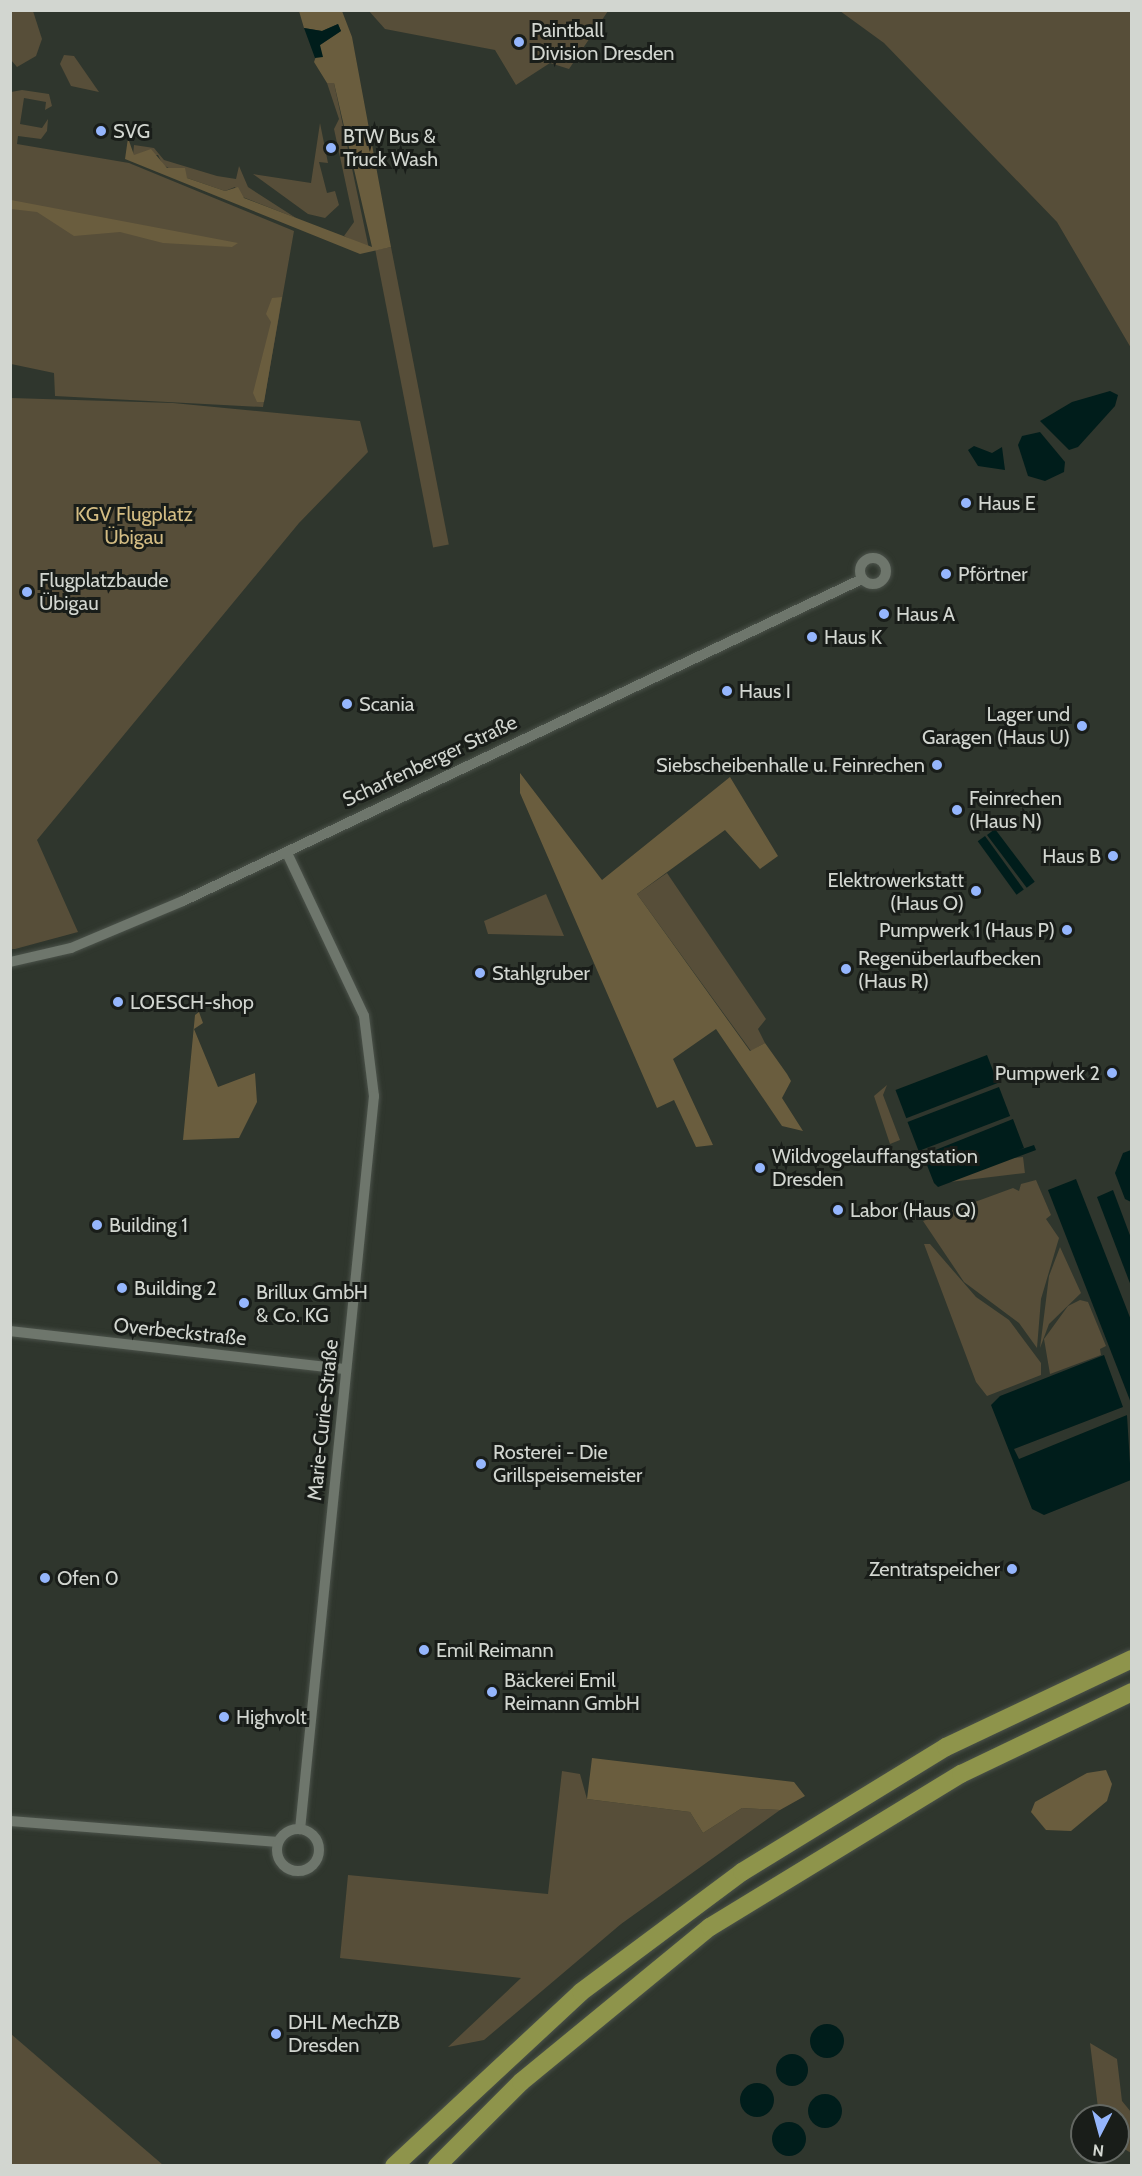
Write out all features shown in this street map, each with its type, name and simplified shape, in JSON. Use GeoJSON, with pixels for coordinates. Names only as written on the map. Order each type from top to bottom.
{"type":"FeatureCollection","features":[{"type":"Feature","properties":{"kind":"highway"},"geometry":{"type":"LineString","coordinates":[[394,2166],[610,1969],[742,1872],[885,1781],[946,1747],[1131,1659]]}},
{"type":"Feature","properties":{"kind":"highway"},"geometry":{"type":"LineString","coordinates":[[437,2166],[521,2082],[701,1934],[901,1808],[961,1774],[1131,1692]]}},
{"type":"Feature","properties":{"kind":"street","name":"Scharfenberger Straße"},"geometry":{"type":"LineString","coordinates":[[10,962],[71,948],[287,853],[862,579]]}},
{"type":"Feature","properties":{"kind":"street","name":"Marie-Curie-Straße"},"geometry":{"type":"LineString","coordinates":[[287,853],[364,1016],[371,1050],[374,1096],[300,1829]]}},
{"type":"Feature","properties":{"kind":"street","name":"Overbeckstraße"},"geometry":{"type":"LineString","coordinates":[[10,1330],[346,1369]]}},
{"type":"Feature","properties":{"kind":"street"},"geometry":{"type":"LineString","coordinates":[[10,1821],[278,1842]]}},
{"type":"Feature","properties":{"kind":"street"},"geometry":{"type":"LineString","coordinates":[[300,1829],[319,1846],[317,1859],[308,1869],[283,1866],[278,1842],[287,1832],[300,1829]]}},
{"type":"Feature","properties":{"kind":"green space"},"geometry":{"type":"Polygon","coordinates":[[[11,10],[33,11],[42,39],[36,56],[17,67],[11,60],[11,10]]]}},
{"type":"Feature","properties":{"kind":"green space","name":"Paintball Division Dresden"},"geometry":{"type":"Polygon","coordinates":[[[369,11],[608,11],[569,69],[550,63],[516,85],[495,50],[385,29],[369,11]]]}},
{"type":"Feature","properties":{"kind":"green space"},"geometry":{"type":"Polygon","coordinates":[[[840,11],[1131,11],[1131,348],[1057,222],[884,43],[840,11]]]}},
{"type":"Feature","properties":{"kind":"green space"},"geometry":{"type":"Polygon","coordinates":[[[64,55],[74,56],[99,92],[71,86],[60,64],[64,55]]]}},
{"type":"Feature","properties":{"kind":"green space"},"geometry":{"type":"Polygon","coordinates":[[[327,83],[334,83],[369,249],[344,236],[354,222],[334,129],[339,119],[327,83]]]}},
{"type":"Feature","properties":{"kind":"green space"},"geometry":{"type":"Polygon","coordinates":[[[22,90],[49,94],[52,106],[45,110],[46,102],[24,98],[20,124],[42,128],[48,119],[47,131],[41,139],[18,136],[17,144],[129,163],[294,231],[263,407],[55,396],[54,373],[11,364],[11,92],[22,90]]]}},
{"type":"Feature","properties":{"kind":"green space"},"geometry":{"type":"Polygon","coordinates":[[[320,123],[328,163],[319,162],[327,193],[335,191],[339,205],[325,218],[308,214],[253,174],[311,183],[320,123]]]}},
{"type":"Feature","properties":{"kind":"green space"},"geometry":{"type":"Polygon","coordinates":[[[134,145],[154,148],[164,160],[217,176],[236,179],[239,166],[248,187],[296,218],[240,196],[235,187],[225,191],[187,178],[163,165],[158,155],[133,155],[134,145]]]}},
{"type":"Feature","properties":{"kind":"green space"},"geometry":{"type":"Polygon","coordinates":[[[391,247],[449,544],[433,547],[375,250],[391,247]]]}},
{"type":"Feature","properties":{"kind":"green space","name":"KGV Flugplatz Übigau"},"geometry":{"type":"Polygon","coordinates":[[[11,398],[173,403],[360,421],[368,452],[299,523],[37,840],[78,932],[15,949],[10,949],[11,398]]]}},
{"type":"Feature","properties":{"kind":"green space"},"geometry":{"type":"Polygon","coordinates":[[[667,873],[766,1019],[758,1029],[765,1043],[751,1051],[637,894],[667,873]]]}},
{"type":"Feature","properties":{"kind":"green space"},"geometry":{"type":"Polygon","coordinates":[[[546,894],[564,936],[488,934],[484,921],[546,894]]]}},
{"type":"Feature","properties":{"kind":"green space"},"geometry":{"type":"Polygon","coordinates":[[[887,1085],[883,1095],[900,1140],[890,1144],[874,1096],[887,1085]]]}},
{"type":"Feature","properties":{"kind":"green space"},"geometry":{"type":"Polygon","coordinates":[[[1023,1157],[1025,1173],[940,1183],[938,1167],[1023,1157]]]}},
{"type":"Feature","properties":{"kind":"green space"},"geometry":{"type":"Polygon","coordinates":[[[1036,1180],[1051,1215],[1046,1219],[1059,1238],[1041,1299],[1037,1348],[1019,1323],[964,1282],[923,1221],[1013,1188],[1019,1191],[1021,1184],[1036,1180]]]}},
{"type":"Feature","properties":{"kind":"green space"},"geometry":{"type":"Polygon","coordinates":[[[924,1244],[930,1244],[976,1297],[1009,1320],[1041,1363],[1041,1375],[987,1396],[976,1382],[924,1244]]]}},
{"type":"Feature","properties":{"kind":"green space"},"geometry":{"type":"Polygon","coordinates":[[[1060,1247],[1081,1293],[1049,1324],[1040,1348],[1049,1276],[1060,1247]]]}},
{"type":"Feature","properties":{"kind":"green space"},"geometry":{"type":"Polygon","coordinates":[[[1080,1300],[1088,1302],[1106,1346],[1100,1349],[1101,1355],[1050,1374],[1044,1339],[1068,1306],[1080,1300]]]}},
{"type":"Feature","properties":{"kind":"green space"},"geometry":{"type":"Polygon","coordinates":[[[562,1771],[580,1774],[587,1799],[690,1812],[703,1833],[742,1808],[780,1810],[621,1924],[484,2040],[448,2047],[521,1978],[340,1958],[348,1875],[548,1894],[562,1771]]]}},
{"type":"Feature","properties":{"kind":"green space"},"geometry":{"type":"Polygon","coordinates":[[[11,2034],[163,2165],[11,2165],[11,2034]]]}},
{"type":"Feature","properties":{"kind":"green space"},"geometry":{"type":"Polygon","coordinates":[[[1090,2043],[1117,2059],[1122,2101],[1124,2104],[1098,2104],[1090,2043]]]}},
{"type":"Feature","properties":{"kind":"green space"},"geometry":{"type":"Polygon","coordinates":[[[1130,2111],[1131,2112],[1130,2152],[1130,2111]]]}},
{"type":"Feature","properties":{"kind":"shaded area"},"geometry":{"type":"Polygon","coordinates":[[[299,11],[342,11],[352,37],[391,247],[360,254],[125,159],[128,138],[134,155],[151,149],[167,168],[185,168],[187,178],[225,191],[238,187],[244,198],[372,247],[334,83],[327,83],[314,62],[320,45],[341,31],[338,24],[322,31],[304,28],[299,11]]]}},
{"type":"Feature","properties":{"kind":"shaded area"},"geometry":{"type":"Polygon","coordinates":[[[11,200],[238,243],[232,247],[163,243],[120,232],[74,236],[37,212],[11,209],[11,200]]]}},
{"type":"Feature","properties":{"kind":"shaded area"},"geometry":{"type":"Polygon","coordinates":[[[282,297],[264,402],[257,402],[253,393],[271,322],[266,314],[272,298],[282,297]]]}},
{"type":"Feature","properties":{"kind":"shaded area"},"geometry":{"type":"Polygon","coordinates":[[[520,773],[602,880],[730,777],[778,856],[760,869],[725,830],[637,894],[750,1051],[765,1043],[787,1074],[791,1081],[782,1098],[803,1131],[782,1126],[716,1029],[673,1059],[713,1145],[696,1147],[674,1100],[657,1108],[520,793],[520,773]]]}},
{"type":"Feature","properties":{"kind":"shaded area"},"geometry":{"type":"Polygon","coordinates":[[[199,1012],[203,1023],[194,1029],[218,1087],[255,1073],[257,1102],[239,1138],[183,1140],[195,1015],[199,1012]]]}},
{"type":"Feature","properties":{"kind":"shaded area"},"geometry":{"type":"Polygon","coordinates":[[[592,1758],[794,1782],[805,1796],[780,1810],[742,1808],[703,1833],[690,1812],[587,1799],[592,1758]]]}},
{"type":"Feature","properties":{"kind":"shaded area"},"geometry":{"type":"Polygon","coordinates":[[[1106,1770],[1112,1784],[1107,1801],[1071,1831],[1046,1830],[1031,1812],[1035,1802],[1087,1773],[1106,1770]]]}},
{"type":"Feature","properties":{"kind":"water"},"geometry":{"type":"Polygon","coordinates":[[[338,24],[341,31],[320,45],[323,57],[315,58],[304,28],[322,31],[338,24]]]}},
{"type":"Feature","properties":{"kind":"water"},"geometry":{"type":"Polygon","coordinates":[[[1110,391],[1118,395],[1115,406],[1078,447],[1069,450],[1040,421],[1072,402],[1110,391]]]}},
{"type":"Feature","properties":{"kind":"water"},"geometry":{"type":"Polygon","coordinates":[[[1040,432],[1065,462],[1064,472],[1045,481],[1028,476],[1018,445],[1022,436],[1040,432]]]}},
{"type":"Feature","properties":{"kind":"water"},"geometry":{"type":"Polygon","coordinates":[[[974,446],[992,453],[1002,447],[1005,470],[978,466],[968,450],[974,446]]]}},
{"type":"Feature","properties":{"kind":"water"},"geometry":{"type":"Polygon","coordinates":[[[995,829],[1035,882],[1027,888],[987,835],[995,829]]]}},
{"type":"Feature","properties":{"kind":"water"},"geometry":{"type":"Polygon","coordinates":[[[985,836],[1024,889],[1017,895],[978,841],[985,836]]]}},
{"type":"Feature","properties":{"kind":"water"},"geometry":{"type":"Polygon","coordinates":[[[987,1055],[998,1083],[906,1118],[896,1090],[987,1055]]]}},
{"type":"Feature","properties":{"kind":"water"},"geometry":{"type":"Polygon","coordinates":[[[999,1087],[1010,1116],[919,1151],[908,1122],[999,1087]]]}},
{"type":"Feature","properties":{"kind":"water"},"geometry":{"type":"Polygon","coordinates":[[[1013,1119],[1024,1148],[1019,1150],[1034,1145],[1036,1150],[938,1187],[934,1183],[923,1155],[1013,1119]]]}},
{"type":"Feature","properties":{"kind":"water"},"geometry":{"type":"Polygon","coordinates":[[[1131,1150],[1131,1202],[1125,1199],[1115,1173],[1123,1153],[1131,1150]]]}},
{"type":"Feature","properties":{"kind":"water"},"geometry":{"type":"Polygon","coordinates":[[[1076,1179],[1131,1320],[1131,1403],[1048,1190],[1076,1179]]]}},
{"type":"Feature","properties":{"kind":"water"},"geometry":{"type":"Polygon","coordinates":[[[1113,1190],[1131,1238],[1131,1286],[1097,1197],[1113,1190]]]}},
{"type":"Feature","properties":{"kind":"water"},"geometry":{"type":"Polygon","coordinates":[[[1104,1355],[1123,1407],[1014,1449],[1019,1459],[1127,1415],[1131,1480],[1044,1515],[1032,1509],[991,1405],[1000,1396],[1104,1355]]]}},
{"type":"Feature","properties":{"kind":"water"},"geometry":{"type":"Polygon","coordinates":[[[827,2024],[839,2029],[844,2041],[839,2053],[827,2058],[815,2053],[810,2041],[815,2029],[827,2024]]]}},
{"type":"Feature","properties":{"kind":"water"},"geometry":{"type":"Polygon","coordinates":[[[792,2054],[804,2058],[808,2070],[804,2082],[792,2086],[780,2082],[776,2070],[780,2058],[792,2054]]]}},
{"type":"Feature","properties":{"kind":"water"},"geometry":{"type":"Polygon","coordinates":[[[757,2083],[769,2088],[774,2100],[769,2112],[757,2117],[745,2112],[740,2100],[745,2088],[757,2083]]]}},
{"type":"Feature","properties":{"kind":"water"},"geometry":{"type":"Polygon","coordinates":[[[825,2094],[837,2099],[842,2111],[837,2123],[825,2128],[813,2123],[808,2111],[813,2099],[825,2094]]]}},
{"type":"Feature","properties":{"kind":"water"},"geometry":{"type":"Polygon","coordinates":[[[789,2122],[801,2127],[806,2139],[801,2151],[789,2156],[777,2151],[772,2139],[777,2127],[789,2122]]]}},
{"type":"Feature","properties":{"kind":"place","name":"Paintball Division Dresden"},"geometry":{"type":"Point","coordinates":[519,42]}},
{"type":"Feature","properties":{"kind":"place","name":"SVG"},"geometry":{"type":"Point","coordinates":[101,131]}},
{"type":"Feature","properties":{"kind":"place","name":"BTW Bus & Truck Wash"},"geometry":{"type":"Point","coordinates":[331,148]}},
{"type":"Feature","properties":{"kind":"place","name":"Haus E"},"geometry":{"type":"Point","coordinates":[966,503]}},
{"type":"Feature","properties":{"kind":"place","name":"Pförtner"},"geometry":{"type":"Point","coordinates":[946,574]}},
{"type":"Feature","properties":{"kind":"place","name":"Flugplatzbaude Übigau"},"geometry":{"type":"Point","coordinates":[27,592]}},
{"type":"Feature","properties":{"kind":"place","name":"Haus A"},"geometry":{"type":"Point","coordinates":[884,614]}},
{"type":"Feature","properties":{"kind":"place","name":"Haus K"},"geometry":{"type":"Point","coordinates":[812,637]}},
{"type":"Feature","properties":{"kind":"place","name":"Haus I"},"geometry":{"type":"Point","coordinates":[727,691]}},
{"type":"Feature","properties":{"kind":"place","name":"Scania"},"geometry":{"type":"Point","coordinates":[347,704]}},
{"type":"Feature","properties":{"kind":"place","name":"Lager und Garagen (Haus U)"},"geometry":{"type":"Point","coordinates":[1082,726]}},
{"type":"Feature","properties":{"kind":"place","name":"Siebscheibenhalle u. Feinrechen"},"geometry":{"type":"Point","coordinates":[937,765]}},
{"type":"Feature","properties":{"kind":"place","name":"Feinrechen (Haus N)"},"geometry":{"type":"Point","coordinates":[957,810]}},
{"type":"Feature","properties":{"kind":"place","name":"Haus B"},"geometry":{"type":"Point","coordinates":[1113,856]}},
{"type":"Feature","properties":{"kind":"place","name":"Elektrowerkstatt (Haus O)"},"geometry":{"type":"Point","coordinates":[976,891]}},
{"type":"Feature","properties":{"kind":"place","name":"Pumpwerk 1 (Haus P)"},"geometry":{"type":"Point","coordinates":[1067,930]}},
{"type":"Feature","properties":{"kind":"place","name":"Regenüberlaufbecken (Haus R)"},"geometry":{"type":"Point","coordinates":[846,969]}},
{"type":"Feature","properties":{"kind":"place","name":"Stahlgruber"},"geometry":{"type":"Point","coordinates":[480,973]}},
{"type":"Feature","properties":{"kind":"place","name":"LOESCH-shop"},"geometry":{"type":"Point","coordinates":[118,1002]}},
{"type":"Feature","properties":{"kind":"place","name":"Pumpwerk 2"},"geometry":{"type":"Point","coordinates":[1112,1073]}},
{"type":"Feature","properties":{"kind":"place","name":"Wildvogelauffangstation Dresden"},"geometry":{"type":"Point","coordinates":[760,1168]}},
{"type":"Feature","properties":{"kind":"place","name":"Labor (Haus Q)"},"geometry":{"type":"Point","coordinates":[838,1210]}},
{"type":"Feature","properties":{"kind":"place","name":"Building 1"},"geometry":{"type":"Point","coordinates":[97,1225]}},
{"type":"Feature","properties":{"kind":"place","name":"Building 2"},"geometry":{"type":"Point","coordinates":[122,1288]}},
{"type":"Feature","properties":{"kind":"place","name":"Brillux GmbH & Co. KG"},"geometry":{"type":"Point","coordinates":[244,1303]}},
{"type":"Feature","properties":{"kind":"place","name":"Rosterei - Die Grillspeisemeister"},"geometry":{"type":"Point","coordinates":[481,1464]}},
{"type":"Feature","properties":{"kind":"place","name":"Zentratspeicher"},"geometry":{"type":"Point","coordinates":[1012,1569]}},
{"type":"Feature","properties":{"kind":"place","name":"Ofen 0"},"geometry":{"type":"Point","coordinates":[45,1578]}},
{"type":"Feature","properties":{"kind":"place","name":"Emil Reimann"},"geometry":{"type":"Point","coordinates":[424,1650]}},
{"type":"Feature","properties":{"kind":"place","name":"Bäckerei Emil Reimann GmbH"},"geometry":{"type":"Point","coordinates":[492,1692]}},
{"type":"Feature","properties":{"kind":"place","name":"Highvolt"},"geometry":{"type":"Point","coordinates":[224,1717]}},
{"type":"Feature","properties":{"kind":"place","name":"DHL MechZB Dresden"},"geometry":{"type":"Point","coordinates":[276,2034]}}]}
